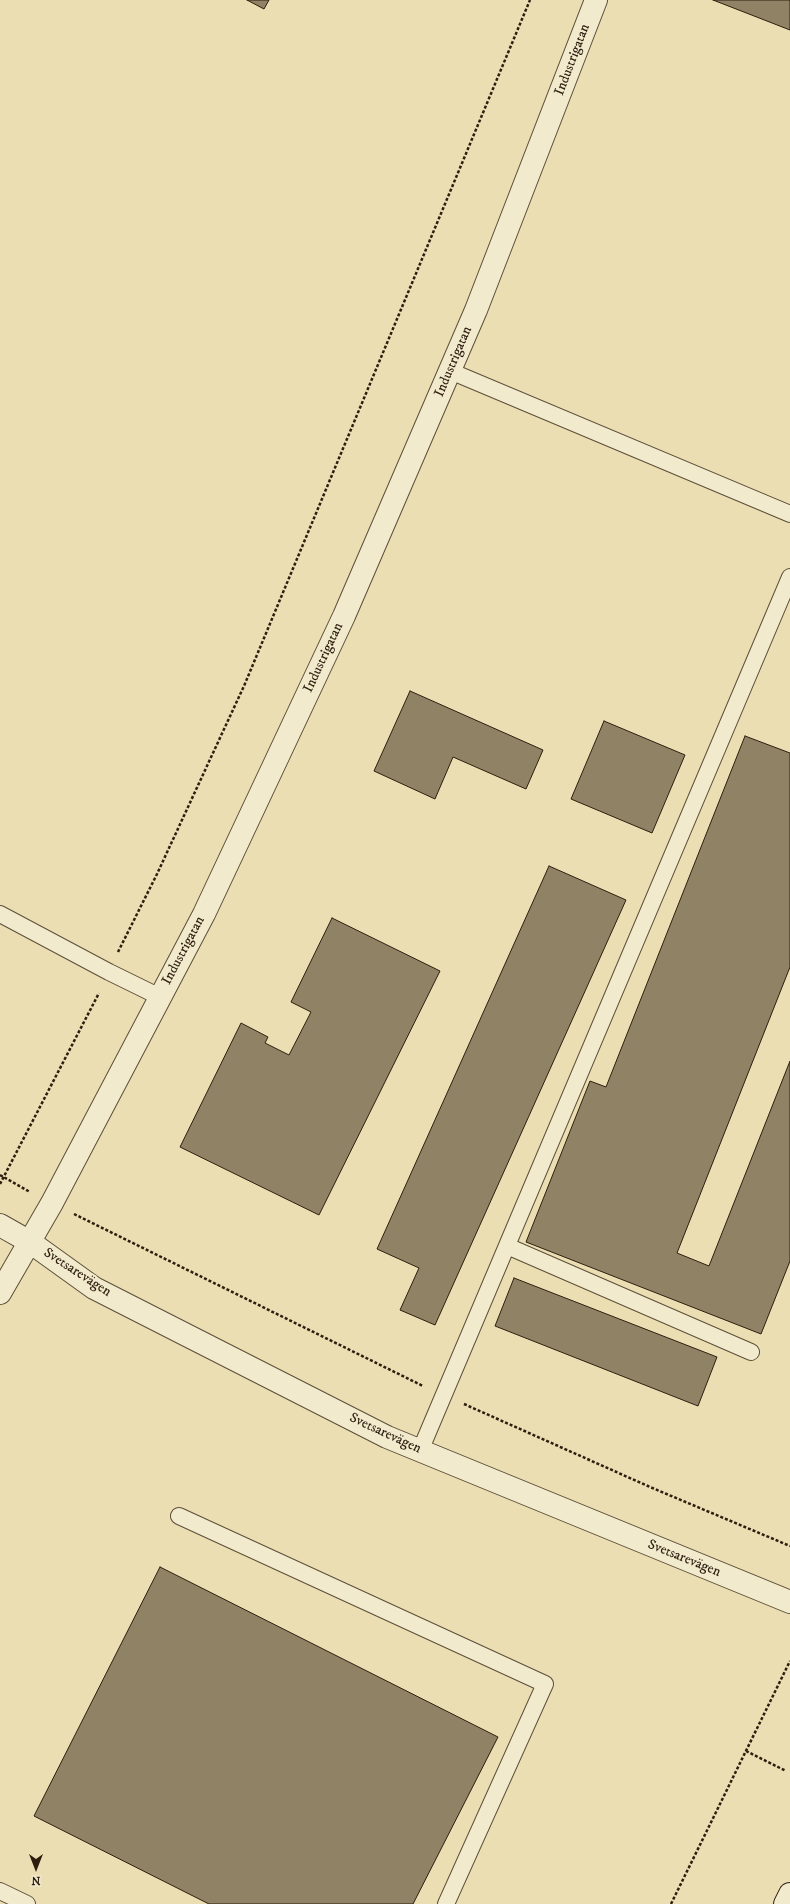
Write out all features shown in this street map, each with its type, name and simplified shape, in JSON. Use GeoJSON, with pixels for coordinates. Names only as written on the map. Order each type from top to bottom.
{"type":"FeatureCollection","features":[{"type":"Feature","properties":{"kind":"street","name":"Industrigatan"},"geometry":{"type":"LineString","coordinates":[[0,1293],[52,1203],[204,914],[344,616],[476,310],[596,0]]}},
{"type":"Feature","properties":{"kind":"street","name":"Svetsarevägen"},"geometry":{"type":"LineString","coordinates":[[0,1225],[30,1242],[94,1288],[387,1437],[790,1602]]}},
{"type":"Feature","properties":{"kind":"street"},"geometry":{"type":"LineString","coordinates":[[785,1904],[790,1894]]}},
{"type":"Feature","properties":{"kind":"lane"},"geometry":{"type":"LineString","coordinates":[[450,371],[790,514]]}},
{"type":"Feature","properties":{"kind":"lane"},"geometry":{"type":"LineString","coordinates":[[420,1451],[790,577]]}},
{"type":"Feature","properties":{"kind":"lane"},"geometry":{"type":"LineString","coordinates":[[0,914],[109,972],[160,997]]}},
{"type":"Feature","properties":{"kind":"lane"},"geometry":{"type":"LineString","coordinates":[[507,1246],[751,1352]]}},
{"type":"Feature","properties":{"kind":"lane"},"geometry":{"type":"LineString","coordinates":[[179,1516],[545,1684],[446,1904]]}},
{"type":"Feature","properties":{"kind":"lane"},"geometry":{"type":"LineString","coordinates":[[0,1891],[27,1904]]}},
{"type":"Feature","properties":{"kind":"path"},"geometry":{"type":"LineString","coordinates":[[0,1184],[1,1176],[70,1050],[109,972],[157,874],[244,686],[530,0]]}},
{"type":"Feature","properties":{"kind":"path"},"geometry":{"type":"LineString","coordinates":[[1,1176],[52,1203],[394,1373],[650,1487],[790,1546]]}},
{"type":"Feature","properties":{"kind":"path"},"geometry":{"type":"LineString","coordinates":[[671,1904],[790,1661]]}},
{"type":"Feature","properties":{"kind":"path"},"geometry":{"type":"LineString","coordinates":[[746,1751],[786,1771]]}},
{"type":"Feature","properties":{"kind":"building"},"geometry":{"type":"Polygon","coordinates":[[[247,0],[269,0],[264,9],[247,0]]]}},
{"type":"Feature","properties":{"kind":"building"},"geometry":{"type":"Polygon","coordinates":[[[713,0],[790,0],[790,30],[713,0]]]}},
{"type":"Feature","properties":{"kind":"building"},"geometry":{"type":"Polygon","coordinates":[[[410,691],[543,750],[526,789],[453,757],[435,799],[374,771],[410,691]]]}},
{"type":"Feature","properties":{"kind":"building"},"geometry":{"type":"Polygon","coordinates":[[[604,721],[685,755],[652,833],[571,799],[604,721]]]}},
{"type":"Feature","properties":{"kind":"building"},"geometry":{"type":"Polygon","coordinates":[[[745,736],[790,753],[790,967],[677,1253],[709,1266],[790,1061],[790,1261],[761,1334],[526,1242],[590,1081],[606,1087],[745,736]]]}},
{"type":"Feature","properties":{"kind":"building"},"geometry":{"type":"Polygon","coordinates":[[[549,866],[626,900],[435,1325],[400,1310],[419,1268],[377,1249],[549,866]]]}},
{"type":"Feature","properties":{"kind":"building"},"geometry":{"type":"Polygon","coordinates":[[[332,918],[440,971],[319,1215],[180,1147],[241,1023],[268,1037],[265,1043],[289,1055],[311,1012],[291,1002],[332,918]]]}},
{"type":"Feature","properties":{"kind":"building"},"geometry":{"type":"Polygon","coordinates":[[[514,1278],[717,1357],[698,1406],[495,1326],[514,1278]]]}},
{"type":"Feature","properties":{"kind":"building"},"geometry":{"type":"Polygon","coordinates":[[[160,1567],[498,1737],[413,1904],[209,1904],[34,1816],[160,1567]]]}}]}
